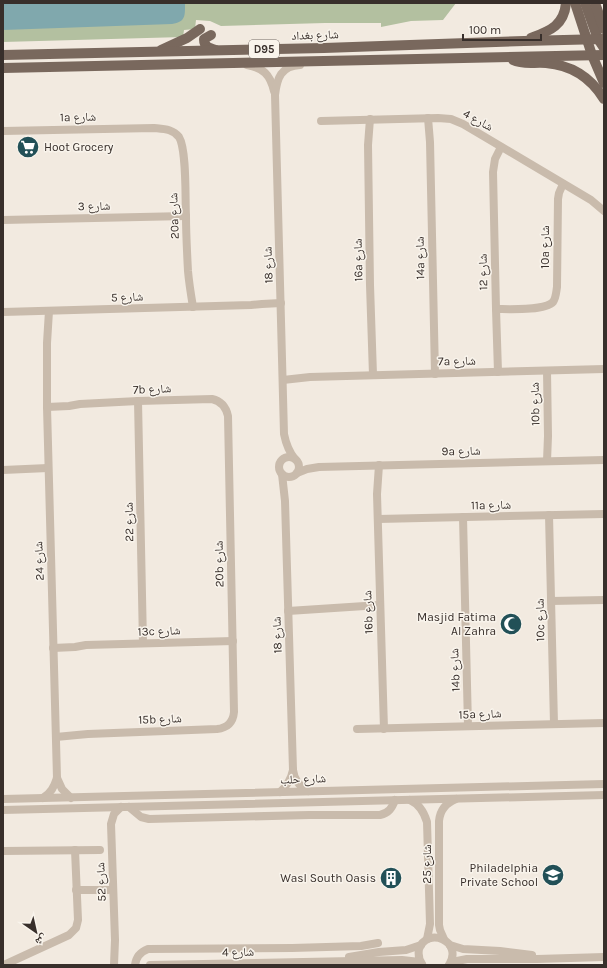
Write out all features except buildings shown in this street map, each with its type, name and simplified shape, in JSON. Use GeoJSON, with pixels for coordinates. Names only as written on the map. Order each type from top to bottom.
{"type":"FeatureCollection","features":[{"type":"Feature","properties":{"kind":"main road"},"geometry":{"type":"LineString","coordinates":[[524,41],[548,32],[557,25],[564,14],[566,3]]}},
{"type":"Feature","properties":{"kind":"main road"},"geometry":{"type":"LineString","coordinates":[[575,3],[592,55],[604,83]]}},
{"type":"Feature","properties":{"kind":"main road"},"geometry":{"type":"LineString","coordinates":[[585,3],[602,42]]}},
{"type":"Feature","properties":{"kind":"main road"},"geometry":{"type":"LineString","coordinates":[[595,3],[604,29]]}},
{"type":"Feature","properties":{"kind":"main road"},"geometry":{"type":"LineString","coordinates":[[157,52],[186,38],[200,29]]}},
{"type":"Feature","properties":{"kind":"main road"},"geometry":{"type":"LineString","coordinates":[[211,35],[204,39],[204,43],[210,48],[218,50]]}},
{"type":"Feature","properties":{"kind":"main road"},"geometry":{"type":"LineString","coordinates":[[587,40],[597,46],[604,55]]}},
{"type":"Feature","properties":{"kind":"main road","name":"شارع بغداد"},"geometry":{"type":"LineString","coordinates":[[3,56],[324,48],[524,41],[587,40],[602,42]]}},
{"type":"Feature","properties":{"kind":"main road","name":"D95"},"geometry":{"type":"LineString","coordinates":[[3,68],[604,55]]}},
{"type":"Feature","properties":{"kind":"main road"},"geometry":{"type":"LineString","coordinates":[[508,56],[521,63],[554,64],[572,69],[591,82],[604,99]]}},
{"type":"Feature","properties":{"kind":"street","name":"شارع 18"},"geometry":{"type":"LineString","coordinates":[[280,463],[284,434],[275,95],[277,82],[284,70],[288,68],[297,65],[330,64],[342,60]]}},
{"type":"Feature","properties":{"kind":"street","name":"شارع 18"},"geometry":{"type":"LineString","coordinates":[[237,63],[258,68],[265,72],[272,82],[275,95]]}},
{"type":"Feature","properties":{"kind":"street","name":"شارع 4"},"geometry":{"type":"LineString","coordinates":[[321,121],[430,118],[445,118],[457,121],[596,204],[604,212]]}},
{"type":"Feature","properties":{"kind":"street","name":"14a شارع"},"geometry":{"type":"LineString","coordinates":[[430,118],[435,374]]}},
{"type":"Feature","properties":{"kind":"street","name":"16a شارع"},"geometry":{"type":"LineString","coordinates":[[368,119],[370,291],[373,375]]}},
{"type":"Feature","properties":{"kind":"street","name":"20a شارع"},"geometry":{"type":"LineString","coordinates":[[154,128],[168,126],[173,127],[180,131],[185,140],[186,146],[184,156],[190,307]]}},
{"type":"Feature","properties":{"kind":"street","name":"1a شارع"},"geometry":{"type":"LineString","coordinates":[[3,131],[154,128]]}},
{"type":"Feature","properties":{"kind":"street","name":"شارع 12"},"geometry":{"type":"LineString","coordinates":[[498,372],[493,172],[499,146]]}},
{"type":"Feature","properties":{"kind":"street","name":"10a شارع"},"geometry":{"type":"LineString","coordinates":[[496,309],[548,309],[557,304],[559,297],[557,287],[558,207],[561,183]]}},
{"type":"Feature","properties":{"kind":"street","name":"شارع 3"},"geometry":{"type":"LineString","coordinates":[[3,220],[186,216]]}},
{"type":"Feature","properties":{"kind":"street","name":"شارع 5"},"geometry":{"type":"LineString","coordinates":[[3,312],[262,304],[281,305]]}},
{"type":"Feature","properties":{"kind":"street","name":"شارع 24"},"geometry":{"type":"LineString","coordinates":[[47,311],[45,332],[47,343],[48,470],[57,778]]}},
{"type":"Feature","properties":{"kind":"street","name":"7a شارع"},"geometry":{"type":"LineString","coordinates":[[283,378],[604,369]]}},
{"type":"Feature","properties":{"kind":"street","name":"10b شارع"},"geometry":{"type":"LineString","coordinates":[[547,371],[549,461]]}},
{"type":"Feature","properties":{"kind":"street","name":"7b شارع"},"geometry":{"type":"LineString","coordinates":[[47,405],[69,406],[138,401],[212,399],[223,404]]}},
{"type":"Feature","properties":{"kind":"street","name":"شارع 22"},"geometry":{"type":"LineString","coordinates":[[138,401],[143,643]]}},
{"type":"Feature","properties":{"kind":"street","name":"20b شارع"},"geometry":{"type":"LineString","coordinates":[[223,404],[228,416],[234,715],[231,723]]}},
{"type":"Feature","properties":{"kind":"street","name":"شارع 18"},"geometry":{"type":"LineString","coordinates":[[284,434],[286,445],[296,460]]}},
{"type":"Feature","properties":{"kind":"street"},"geometry":{"type":"LineString","coordinates":[[290,457],[296,460],[299,467],[295,475],[287,477],[282,474],[279,469],[280,463],[284,458],[290,457]]}},
{"type":"Feature","properties":{"kind":"street","name":"9a شارع"},"geometry":{"type":"LineString","coordinates":[[296,460],[318,467]]}},
{"type":"Feature","properties":{"kind":"street","name":"9a شارع"},"geometry":{"type":"LineString","coordinates":[[295,475],[307,469],[318,467],[604,460]]}},
{"type":"Feature","properties":{"kind":"street","name":"16b شارع"},"geometry":{"type":"LineString","coordinates":[[377,465],[376,484],[384,729]]}},
{"type":"Feature","properties":{"kind":"street"},"geometry":{"type":"LineString","coordinates":[[3,470],[48,470]]}},
{"type":"Feature","properties":{"kind":"street","name":"شارع 18"},"geometry":{"type":"LineString","coordinates":[[282,474],[285,501],[293,770],[297,783],[308,791]]}},
{"type":"Feature","properties":{"kind":"street","name":"شارع 18"},"geometry":{"type":"LineString","coordinates":[[285,501],[287,488],[295,475]]}},
{"type":"Feature","properties":{"kind":"street","name":"11a شارع"},"geometry":{"type":"LineString","coordinates":[[378,519],[604,514]]}},
{"type":"Feature","properties":{"kind":"street","name":"10c شارع"},"geometry":{"type":"LineString","coordinates":[[549,515],[554,724]]}},
{"type":"Feature","properties":{"kind":"street","name":"14b شارع"},"geometry":{"type":"LineString","coordinates":[[463,517],[468,726]]}},
{"type":"Feature","properties":{"kind":"street"},"geometry":{"type":"LineString","coordinates":[[551,601],[604,600]]}},
{"type":"Feature","properties":{"kind":"street"},"geometry":{"type":"LineString","coordinates":[[288,608],[317,609],[380,605]]}},
{"type":"Feature","properties":{"kind":"street","name":"13c شارع"},"geometry":{"type":"LineString","coordinates":[[53,646],[75,647],[86,645],[233,641]]}},
{"type":"Feature","properties":{"kind":"street","name":"15b شارع"},"geometry":{"type":"LineString","coordinates":[[55,734],[77,735],[217,729],[231,723]]}},
{"type":"Feature","properties":{"kind":"street","name":"15a شارع"},"geometry":{"type":"LineString","coordinates":[[357,729],[604,723]]}},
{"type":"Feature","properties":{"kind":"street","name":"شارع 18"},"geometry":{"type":"LineString","coordinates":[[280,792],[289,782],[293,770]]}},
{"type":"Feature","properties":{"kind":"street"},"geometry":{"type":"LineString","coordinates":[[57,778],[62,789],[71,798]]}},
{"type":"Feature","properties":{"kind":"street"},"geometry":{"type":"LineString","coordinates":[[43,798],[52,790],[57,778]]}},
{"type":"Feature","properties":{"kind":"street","name":"شارع حلب"},"geometry":{"type":"LineString","coordinates":[[3,799],[604,784]]}},
{"type":"Feature","properties":{"kind":"street","name":"شارع حلب"},"geometry":{"type":"LineString","coordinates":[[3,810],[604,795]]}},
{"type":"Feature","properties":{"kind":"street","name":"شارع 25"},"geometry":{"type":"LineString","coordinates":[[449,965],[453,953],[439,926],[439,821],[442,811],[448,802],[458,798]]}},
{"type":"Feature","properties":{"kind":"street","name":"شارع 25"},"geometry":{"type":"LineString","coordinates":[[409,799],[418,804],[424,812],[427,822],[430,924],[419,953],[421,963]]}},
{"type":"Feature","properties":{"kind":"street"},"geometry":{"type":"LineString","coordinates":[[111,824],[114,814],[125,807],[149,819],[309,815],[380,815],[390,810],[395,800]]}},
{"type":"Feature","properties":{"kind":"street","name":"شارع 52"},"geometry":{"type":"LineString","coordinates":[[102,807],[108,815],[111,824],[114,890],[114,965]]}},
{"type":"Feature","properties":{"kind":"street"},"geometry":{"type":"LineString","coordinates":[[4,965],[69,935],[76,928],[78,920],[75,850]]}},
{"type":"Feature","properties":{"kind":"street"},"geometry":{"type":"LineString","coordinates":[[3,851],[100,850]]}},
{"type":"Feature","properties":{"kind":"street"},"geometry":{"type":"LineString","coordinates":[[76,890],[114,890]]}},
{"type":"Feature","properties":{"kind":"street","name":"شارع 4"},"geometry":{"type":"LineString","coordinates":[[327,962],[379,952],[406,950],[436,937],[447,942]]}},
{"type":"Feature","properties":{"kind":"street","name":"شارع 52"},"geometry":{"type":"LineString","coordinates":[[115,940],[118,965]]}},
{"type":"Feature","properties":{"kind":"street"},"geometry":{"type":"LineString","coordinates":[[447,942],[463,949],[572,958]]}},
{"type":"Feature","properties":{"kind":"street"},"geometry":{"type":"LineString","coordinates":[[135,965],[137,957],[148,949],[303,948],[361,946],[378,943]]}},
{"type":"Feature","properties":{"kind":"street"},"geometry":{"type":"LineString","coordinates":[[292,948],[296,955],[297,963]]}},
{"type":"Feature","properties":{"kind":"street"},"geometry":{"type":"LineString","coordinates":[[297,963],[303,948]]}},
{"type":"Feature","properties":{"kind":"street"},"geometry":{"type":"LineString","coordinates":[[449,965],[457,960],[467,959],[604,957]]}},
{"type":"Feature","properties":{"kind":"street","name":"شارع 4"},"geometry":{"type":"LineString","coordinates":[[150,965],[402,960],[421,963]]}},
{"type":"Feature","properties":{"kind":"green space"},"geometry":{"type":"Polygon","coordinates":[[[3,3],[456,3],[443,20],[411,21],[381,27],[381,23],[221,26],[210,21],[196,20],[195,29],[184,30],[183,37],[3,42],[3,3]]]}},
{"type":"Feature","properties":{"kind":"water"},"geometry":{"type":"Polygon","coordinates":[[[3,3],[185,3],[185,11],[184,17],[180,22],[172,24],[3,30],[3,3]]]}},
{"type":"Feature","properties":{"kind":"place","name":"Hoot Grocery"},"geometry":{"type":"Point","coordinates":[28,147]}},
{"type":"Feature","properties":{"kind":"place","name":"Masjid Fatima Al Zahra"},"geometry":{"type":"Point","coordinates":[511,624]}},
{"type":"Feature","properties":{"kind":"place","name":"Philadelphia Private School"},"geometry":{"type":"Point","coordinates":[553,875]}},
{"type":"Feature","properties":{"kind":"place","name":"Wasl South Oasis"},"geometry":{"type":"Point","coordinates":[391,878]}}]}
